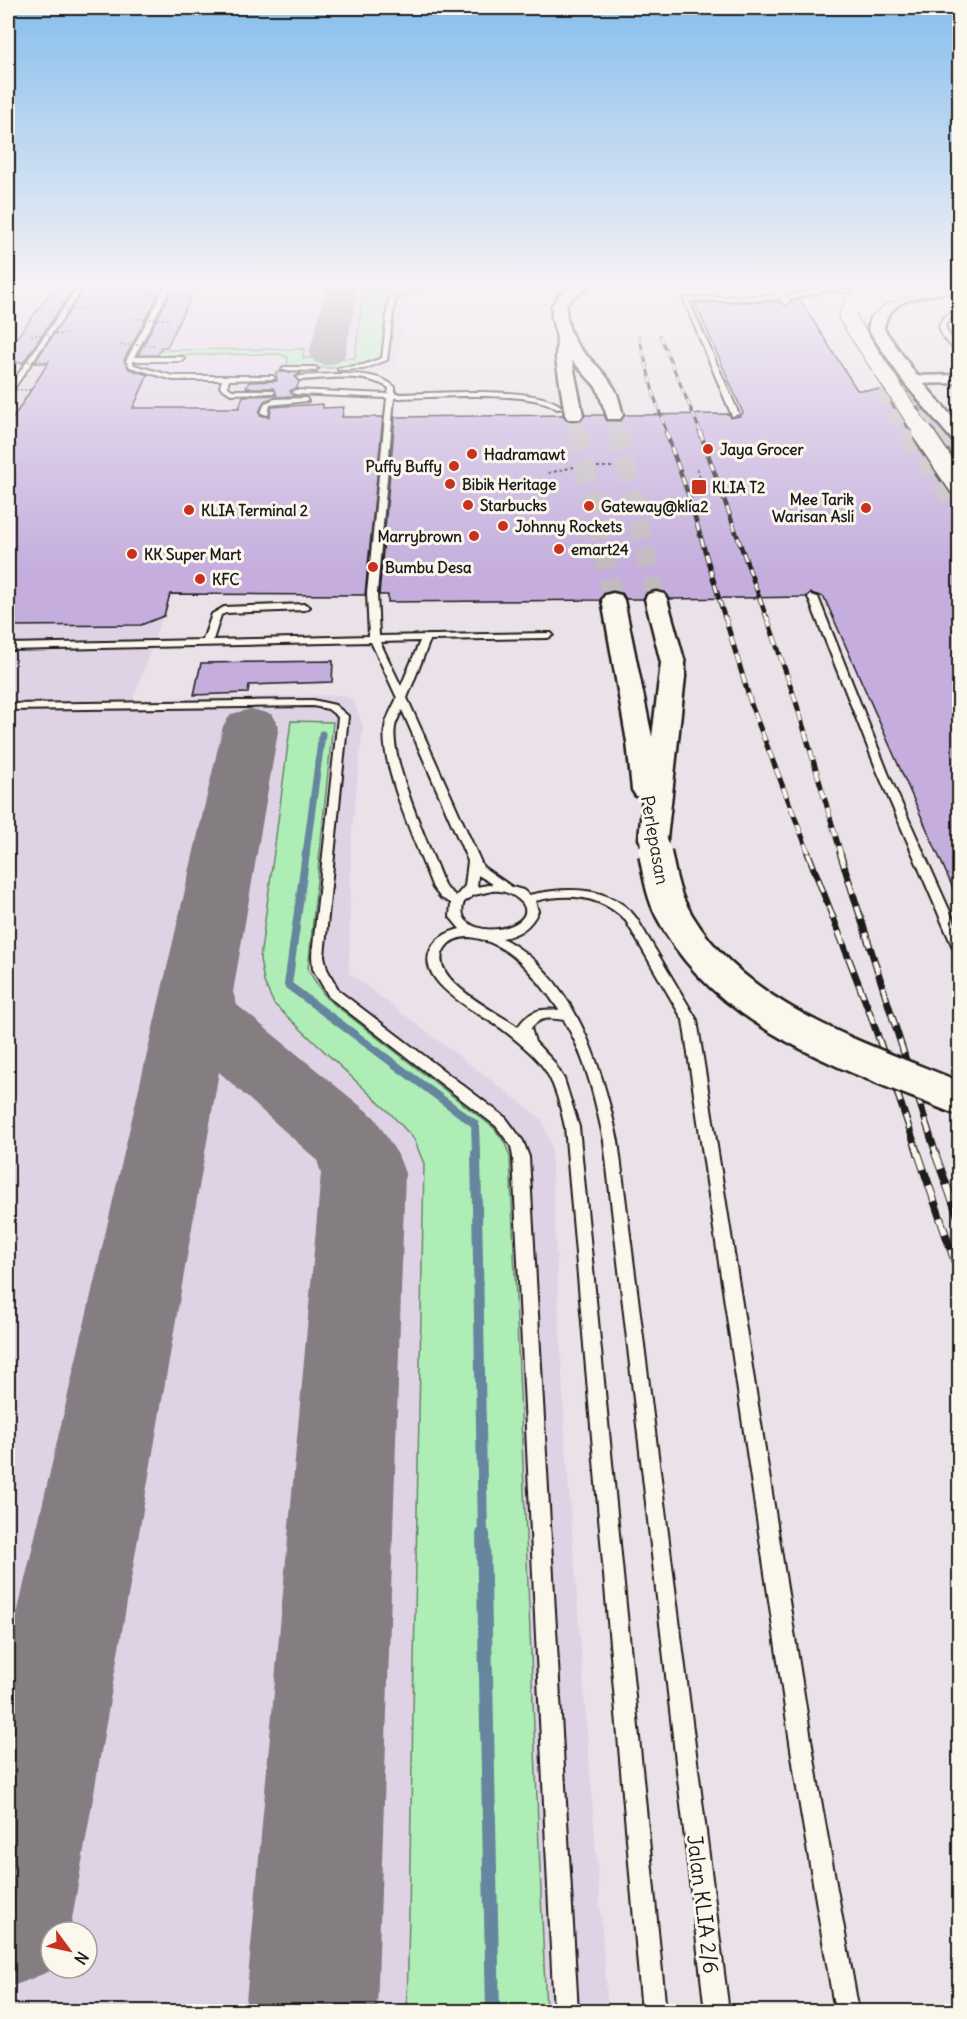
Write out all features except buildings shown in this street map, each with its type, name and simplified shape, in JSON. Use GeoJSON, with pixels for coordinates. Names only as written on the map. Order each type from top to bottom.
{"type":"FeatureCollection","features":[{"type":"Feature","properties":{"kind":"main road"},"geometry":{"type":"LineString","coordinates":[[565,381],[566,412]]}},
{"type":"Feature","properties":{"kind":"main road"},"geometry":{"type":"LineString","coordinates":[[599,381],[606,390],[614,415]]}},
{"type":"Feature","properties":{"kind":"main road"},"geometry":{"type":"LineString","coordinates":[[877,381],[880,390]]}},
{"type":"Feature","properties":{"kind":"main road"},"geometry":{"type":"LineString","coordinates":[[888,381],[960,488]]}},
{"type":"Feature","properties":{"kind":"main road"},"geometry":{"type":"LineString","coordinates":[[907,381],[960,438]]}},
{"type":"Feature","properties":{"kind":"main road"},"geometry":{"type":"LineString","coordinates":[[909,381],[915,391]]}},
{"type":"Feature","properties":{"kind":"main road"},"geometry":{"type":"LineString","coordinates":[[653,839],[673,677],[673,663],[656,599]]}},
{"type":"Feature","properties":{"kind":"main road","name":"Perlepasan"},"geometry":{"type":"LineString","coordinates":[[613,600],[640,742],[662,886],[672,911],[701,956],[722,978],[744,995],[805,1031],[960,1099]]}},
{"type":"Feature","properties":{"kind":"street"},"geometry":{"type":"LineString","coordinates":[[915,391],[928,392],[935,384],[948,381]]}},
{"type":"Feature","properties":{"kind":"street"},"geometry":{"type":"LineString","coordinates":[[915,391],[951,381]]}},
{"type":"Feature","properties":{"kind":"lane"},"geometry":{"type":"LineString","coordinates":[[225,381],[223,387],[231,392],[273,393]]}},
{"type":"Feature","properties":{"kind":"lane"},"geometry":{"type":"LineString","coordinates":[[384,381],[392,387],[388,396],[372,593],[374,639],[418,732],[474,861],[486,875],[527,899],[532,907],[532,914],[520,928],[503,934],[462,933],[447,938],[437,950],[436,969],[444,981],[507,1026],[547,1063],[559,1080],[572,1127],[654,2012]]}},
{"type":"Feature","properties":{"kind":"lane"},"geometry":{"type":"LineString","coordinates":[[720,381],[735,414]]}},
{"type":"Feature","properties":{"kind":"lane"},"geometry":{"type":"LineString","coordinates":[[296,392],[388,396],[522,395],[552,402],[566,412]]}},
{"type":"Feature","properties":{"kind":"lane"},"geometry":{"type":"LineString","coordinates":[[265,413],[267,404],[275,401],[361,400],[388,396]]}},
{"type":"Feature","properties":{"kind":"lane"},"geometry":{"type":"LineString","coordinates":[[813,597],[838,645],[944,917],[960,950]]}},
{"type":"Feature","properties":{"kind":"lane"},"geometry":{"type":"LineString","coordinates":[[207,643],[217,614],[224,610],[305,607]]}},
{"type":"Feature","properties":{"kind":"lane"},"geometry":{"type":"LineString","coordinates":[[8,647],[548,635]]}},
{"type":"Feature","properties":{"kind":"lane"},"geometry":{"type":"LineString","coordinates":[[426,638],[390,727],[390,747],[395,770],[439,888],[445,895],[461,899],[485,888],[509,889]]}},
{"type":"Feature","properties":{"kind":"lane"},"geometry":{"type":"LineString","coordinates":[[8,707],[313,703],[332,707],[343,716],[318,956],[320,969],[334,994],[501,1122],[518,1145],[521,1157],[566,2012]]}},
{"type":"Feature","properties":{"kind":"lane"},"geometry":{"type":"LineString","coordinates":[[474,861],[471,886],[455,910],[457,918],[463,925],[484,934]]}},
{"type":"Feature","properties":{"kind":"lane"},"geometry":{"type":"LineString","coordinates":[[527,899],[562,893],[592,896],[619,906],[631,919],[690,1020],[807,1783],[847,2012]]}},
{"type":"Feature","properties":{"kind":"lane"},"geometry":{"type":"LineString","coordinates":[[944,917],[960,917]]}},
{"type":"Feature","properties":{"kind":"lane","name":"Jalan KLIA 2/6"},"geometry":{"type":"LineString","coordinates":[[484,934],[507,944],[524,957],[569,1016],[596,1074],[611,1141],[717,2012]]}},
{"type":"Feature","properties":{"kind":"lane"},"geometry":{"type":"LineString","coordinates":[[528,1044],[524,1028],[528,1019],[536,1014],[546,1013],[569,1016]]}},
{"type":"Feature","properties":{"kind":"path"},"geometry":{"type":"LineString","coordinates":[[8,391],[31,390]]}},
{"type":"Feature","properties":{"kind":"path"},"geometry":{"type":"LineString","coordinates":[[597,466],[615,466]]}},
{"type":"Feature","properties":{"kind":"path"},"geometry":{"type":"LineString","coordinates":[[548,473],[574,467]]}},
{"type":"Feature","properties":{"kind":"path"},"geometry":{"type":"LineString","coordinates":[[697,468],[704,489]]}},
{"type":"Feature","properties":{"kind":"path"},"geometry":{"type":"LineString","coordinates":[[554,526],[581,526]]}},
{"type":"Feature","properties":{"kind":"path"},"geometry":{"type":"LineString","coordinates":[[609,527],[627,527]]}},
{"type":"Feature","properties":{"kind":"shaded area"},"geometry":{"type":"Polygon","coordinates":[[[8,381],[299,381],[295,394],[251,394],[240,417],[379,423],[362,595],[170,594],[133,700],[343,695],[353,700],[363,725],[351,840],[349,973],[542,1119],[551,1145],[565,1436],[608,2011],[8,2012],[8,381]]]}},
{"type":"Feature","properties":{"kind":"green space"},"geometry":{"type":"Polygon","coordinates":[[[291,721],[333,722],[308,970],[326,998],[494,1128],[505,1143],[510,1157],[546,2011],[407,2011],[424,1164],[414,1139],[391,1114],[274,1004],[264,982],[260,959],[291,721]]]}},
{"type":"Feature","properties":{"kind":"waterway"},"geometry":{"type":"LineString","coordinates":[[306,854],[322,734]]}},
{"type":"Feature","properties":{"kind":"waterway"},"geometry":{"type":"LineString","coordinates":[[306,853],[288,985],[475,1124],[476,1154]]}},
{"type":"Feature","properties":{"kind":"waterway"},"geometry":{"type":"LineString","coordinates":[[476,1153],[483,1535]]}},
{"type":"Feature","properties":{"kind":"waterway"},"geometry":{"type":"LineString","coordinates":[[483,1534],[493,2012]]}},
{"type":"Feature","properties":{"kind":"taxiway"},"geometry":{"type":"LineString","coordinates":[[197,992],[251,726]]}},
{"type":"Feature","properties":{"kind":"taxiway"},"geometry":{"type":"LineString","coordinates":[[8,1925],[197,992]]}},
{"type":"Feature","properties":{"kind":"taxiway"},"geometry":{"type":"LineString","coordinates":[[197,992],[202,1012],[207,1020],[346,1139],[357,1155],[363,1173],[311,2012]]}},
{"type":"Feature","properties":{"kind":"tunnel"},"geometry":{"type":"LineString","coordinates":[[880,390],[909,433]]}},
{"type":"Feature","properties":{"kind":"tunnel"},"geometry":{"type":"LineString","coordinates":[[909,392],[938,433]]}},
{"type":"Feature","properties":{"kind":"tunnel"},"geometry":{"type":"LineString","coordinates":[[574,415],[578,433]]}},
{"type":"Feature","properties":{"kind":"tunnel"},"geometry":{"type":"LineString","coordinates":[[614,415],[618,433]]}},
{"type":"Feature","properties":{"kind":"tunnel"},"geometry":{"type":"LineString","coordinates":[[578,432],[613,600]]}},
{"type":"Feature","properties":{"kind":"tunnel"},"geometry":{"type":"LineString","coordinates":[[618,432],[656,599]]}},
{"type":"Feature","properties":{"kind":"tunnel"},"geometry":{"type":"LineString","coordinates":[[908,432],[960,510]]}},
{"type":"Feature","properties":{"kind":"tunnel"},"geometry":{"type":"LineString","coordinates":[[937,432],[960,464]]}},
{"type":"Feature","properties":{"kind":"railway"},"geometry":{"type":"LineString","coordinates":[[650,381],[667,433]]}},
{"type":"Feature","properties":{"kind":"railway"},"geometry":{"type":"LineString","coordinates":[[679,381],[701,433]]}},
{"type":"Feature","properties":{"kind":"railway"},"geometry":{"type":"LineString","coordinates":[[666,432],[688,494],[725,619]]}},
{"type":"Feature","properties":{"kind":"railway"},"geometry":{"type":"LineString","coordinates":[[700,432],[767,619]]}},
{"type":"Feature","properties":{"kind":"railway"},"geometry":{"type":"LineString","coordinates":[[725,617],[752,707],[809,854]]}},
{"type":"Feature","properties":{"kind":"railway"},"geometry":{"type":"LineString","coordinates":[[767,617],[796,702],[841,854]]}},
{"type":"Feature","properties":{"kind":"railway"},"geometry":{"type":"LineString","coordinates":[[808,853],[871,1016],[918,1154]]}},
{"type":"Feature","properties":{"kind":"railway"},"geometry":{"type":"LineString","coordinates":[[840,853],[936,1154]]}},
{"type":"Feature","properties":{"kind":"railway"},"geometry":{"type":"LineString","coordinates":[[918,1153],[960,1277]]}},
{"type":"Feature","properties":{"kind":"railway"},"geometry":{"type":"LineString","coordinates":[[935,1153],[960,1222]]}},
{"type":"Feature","properties":{"kind":"place","name":"Jaya Grocer"},"geometry":{"type":"Point","coordinates":[708,449]}},
{"type":"Feature","properties":{"kind":"place","name":"Hadramawt"},"geometry":{"type":"Point","coordinates":[472,454]}},
{"type":"Feature","properties":{"kind":"place","name":"Puffy Buffy"},"geometry":{"type":"Point","coordinates":[454,466]}},
{"type":"Feature","properties":{"kind":"place","name":"Bibik Heritage"},"geometry":{"type":"Point","coordinates":[450,484]}},
{"type":"Feature","properties":{"kind":"place","name":"KLIA T2"},"geometry":{"type":"Point","coordinates":[699,487]}},
{"type":"Feature","properties":{"kind":"place","name":"Starbucks"},"geometry":{"type":"Point","coordinates":[468,505]}},
{"type":"Feature","properties":{"kind":"place","name":"Gateway@klia2"},"geometry":{"type":"Point","coordinates":[589,506]}},
{"type":"Feature","properties":{"kind":"place","name":"Mee Tarik Warisan Asli"},"geometry":{"type":"Point","coordinates":[866,508]}},
{"type":"Feature","properties":{"kind":"place","name":"KLIA Terminal 2"},"geometry":{"type":"Point","coordinates":[189,510]}},
{"type":"Feature","properties":{"kind":"place","name":"Johnny Rockets"},"geometry":{"type":"Point","coordinates":[503,526]}},
{"type":"Feature","properties":{"kind":"place","name":"Marrybrown"},"geometry":{"type":"Point","coordinates":[474,536]}},
{"type":"Feature","properties":{"kind":"place","name":"emart24"},"geometry":{"type":"Point","coordinates":[559,549]}},
{"type":"Feature","properties":{"kind":"place","name":"KK Super Mart"},"geometry":{"type":"Point","coordinates":[132,554]}},
{"type":"Feature","properties":{"kind":"place","name":"Bumbu Desa"},"geometry":{"type":"Point","coordinates":[373,567]}},
{"type":"Feature","properties":{"kind":"place","name":"KFC"},"geometry":{"type":"Point","coordinates":[200,579]}}]}
